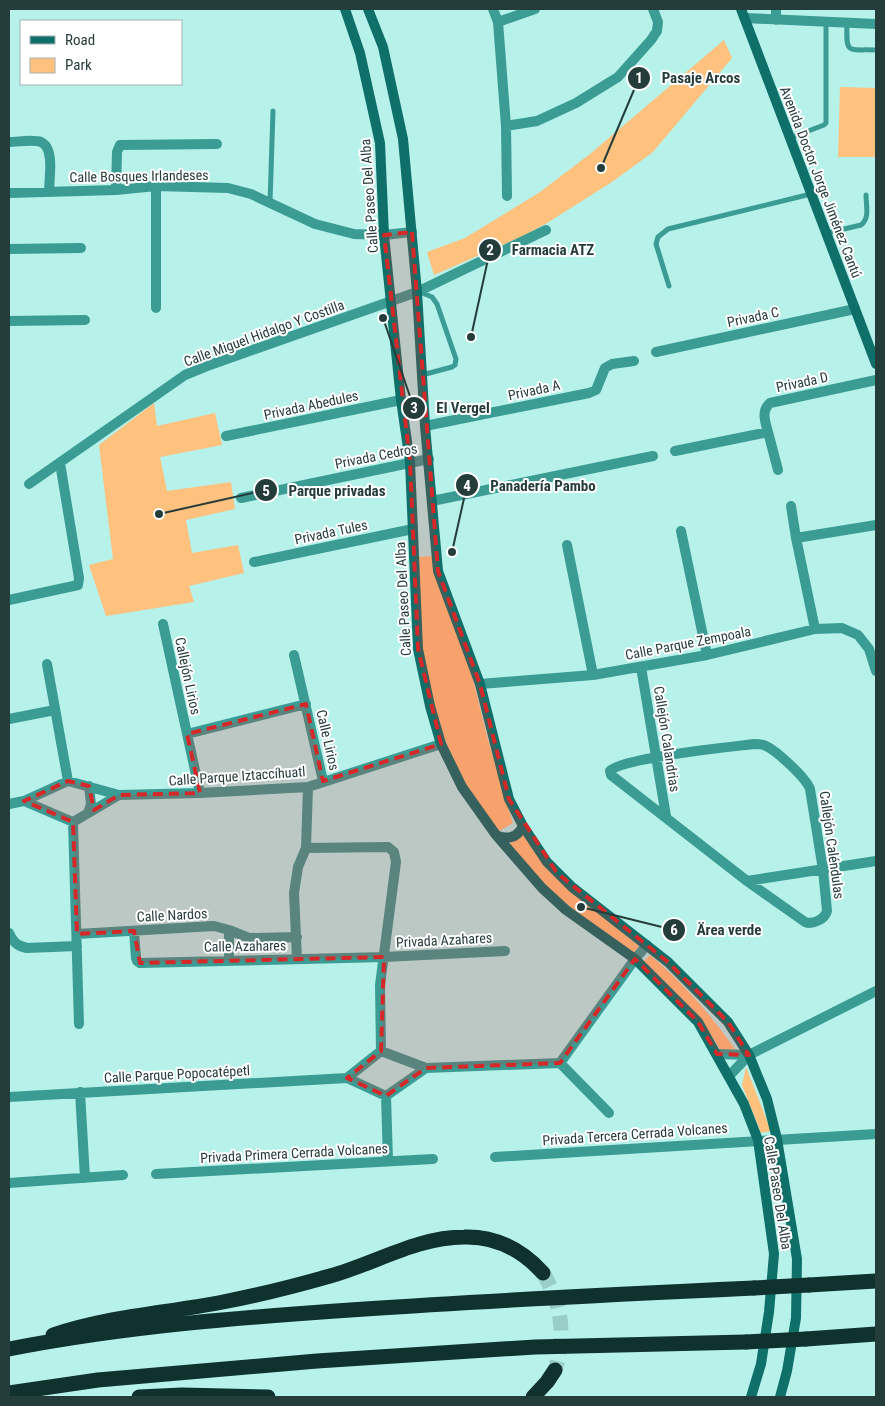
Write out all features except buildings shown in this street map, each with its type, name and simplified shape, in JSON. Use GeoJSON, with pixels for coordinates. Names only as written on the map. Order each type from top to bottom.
{"type":"FeatureCollection","features":[{"type":"Feature","properties":{"kind":"highway"},"geometry":{"type":"LineString","coordinates":[[11,1348],[72,1328],[224,1302],[331,1276],[416,1246],[448,1238],[475,1237],[502,1243],[525,1256],[543,1273]]}},
{"type":"Feature","properties":{"kind":"highway"},"geometry":{"type":"LineString","coordinates":[[11,1348],[136,1328],[226,1319],[428,1304],[876,1281]]}},
{"type":"Feature","properties":{"kind":"highway"},"geometry":{"type":"LineString","coordinates":[[9,1393],[98,1380],[317,1361],[535,1347],[746,1342],[876,1334]]}},
{"type":"Feature","properties":{"kind":"highway"},"geometry":{"type":"LineString","coordinates":[[533,1397],[555,1370]]}},
{"type":"Feature","properties":{"kind":"highway"},"geometry":{"type":"LineString","coordinates":[[139,1397],[182,1395],[268,1397]]}},
{"type":"Feature","properties":{"kind":"street","name":"Calle Paseo Del Alba"},"geometry":{"type":"LineString","coordinates":[[345,9],[360,53],[380,143],[384,235],[401,400],[410,462],[418,649],[430,706],[441,744],[462,786],[496,835],[542,888],[560,905],[635,959],[698,1022],[744,1104],[758,1140],[774,1254],[769,1312],[761,1364],[751,1397]]}},
{"type":"Feature","properties":{"kind":"street","name":"Calle Paseo Del Alba"},"geometry":{"type":"LineString","coordinates":[[368,9],[383,48],[403,139],[417,292],[425,426],[438,571],[480,684],[509,799],[523,826],[557,874],[668,962],[728,1022],[749,1055],[767,1100],[777,1139],[797,1259],[796,1318],[787,1372],[780,1397]]}},
{"type":"Feature","properties":{"kind":"street"},"geometry":{"type":"LineString","coordinates":[[493,9],[498,22],[506,126],[507,196]]}},
{"type":"Feature","properties":{"kind":"street"},"geometry":{"type":"LineString","coordinates":[[498,22],[535,9]]}},
{"type":"Feature","properties":{"kind":"street"},"geometry":{"type":"LineString","coordinates":[[506,126],[537,121],[576,103],[618,77],[657,31],[658,22],[653,9]]}},
{"type":"Feature","properties":{"kind":"street"},"geometry":{"type":"LineString","coordinates":[[776,9],[776,20]]}},
{"type":"Feature","properties":{"kind":"street"},"geometry":{"type":"LineString","coordinates":[[743,14],[776,20],[876,24]]}},
{"type":"Feature","properties":{"kind":"street","name":"Avenida Doctor Jorge Jiménez Cantú"},"geometry":{"type":"LineString","coordinates":[[743,14],[876,364]]}},
{"type":"Feature","properties":{"kind":"street"},"geometry":{"type":"LineString","coordinates":[[9,142],[40,142],[47,146],[50,152],[49,192]]}},
{"type":"Feature","properties":{"kind":"street"},"geometry":{"type":"LineString","coordinates":[[116,190],[117,152],[120,145],[217,144]]}},
{"type":"Feature","properties":{"kind":"street","name":"Calle Bosques Irlandeses"},"geometry":{"type":"LineString","coordinates":[[9,193],[116,190],[156,186],[228,188],[251,194],[315,224],[354,234],[384,235],[412,232]]}},
{"type":"Feature","properties":{"kind":"street"},"geometry":{"type":"LineString","coordinates":[[156,186],[156,308]]}},
{"type":"Feature","properties":{"kind":"street","name":"Calle Miguel Hidalgo Y Costilla"},"geometry":{"type":"LineString","coordinates":[[29,484],[185,375],[417,292],[546,230]]}},
{"type":"Feature","properties":{"kind":"street"},"geometry":{"type":"LineString","coordinates":[[9,249],[81,248]]}},
{"type":"Feature","properties":{"kind":"street","name":"Privada C"},"geometry":{"type":"LineString","coordinates":[[656,352],[855,309]]}},
{"type":"Feature","properties":{"kind":"street"},"geometry":{"type":"LineString","coordinates":[[9,321],[85,320]]}},
{"type":"Feature","properties":{"kind":"street","name":"Privada A"},"geometry":{"type":"LineString","coordinates":[[425,426],[589,393],[596,390],[600,384],[605,368],[612,364],[634,361]]}},
{"type":"Feature","properties":{"kind":"street","name":"Privada D"},"geometry":{"type":"LineString","coordinates":[[778,470],[764,414],[765,407],[770,403],[876,380]]}},
{"type":"Feature","properties":{"kind":"street","name":"Privada Abedules"},"geometry":{"type":"LineString","coordinates":[[226,436],[401,400]]}},
{"type":"Feature","properties":{"kind":"street"},"geometry":{"type":"LineString","coordinates":[[675,451],[768,432]]}},
{"type":"Feature","properties":{"kind":"street"},"geometry":{"type":"LineString","coordinates":[[432,501],[653,456]]}},
{"type":"Feature","properties":{"kind":"street","name":"Privada Cedros"},"geometry":{"type":"LineString","coordinates":[[241,498],[429,459]]}},
{"type":"Feature","properties":{"kind":"street"},"geometry":{"type":"LineString","coordinates":[[9,600],[78,585],[79,578],[60,463]]}},
{"type":"Feature","properties":{"kind":"street"},"geometry":{"type":"LineString","coordinates":[[791,506],[815,630]]}},
{"type":"Feature","properties":{"kind":"street"},"geometry":{"type":"LineString","coordinates":[[796,538],[876,524]]}},
{"type":"Feature","properties":{"kind":"street","name":"Privada Tules"},"geometry":{"type":"LineString","coordinates":[[254,562],[413,529]]}},
{"type":"Feature","properties":{"kind":"street"},"geometry":{"type":"LineString","coordinates":[[681,531],[707,655]]}},
{"type":"Feature","properties":{"kind":"street"},"geometry":{"type":"LineString","coordinates":[[567,545],[593,675]]}},
{"type":"Feature","properties":{"kind":"street","name":"Callejón Lirios"},"geometry":{"type":"LineString","coordinates":[[163,624],[186,734]]}},
{"type":"Feature","properties":{"kind":"street","name":"Calle Parque Zempoala"},"geometry":{"type":"LineString","coordinates":[[480,684],[593,675],[707,655],[815,630],[842,628],[858,635],[869,649],[876,671]]}},
{"type":"Feature","properties":{"kind":"street"},"geometry":{"type":"LineString","coordinates":[[200,793],[186,734],[306,704],[294,655]]}},
{"type":"Feature","properties":{"kind":"street"},"geometry":{"type":"LineString","coordinates":[[9,804],[24,801],[68,781],[48,664]]}},
{"type":"Feature","properties":{"kind":"street","name":"Callejón Calandrias"},"geometry":{"type":"LineString","coordinates":[[641,667],[666,816]]}},
{"type":"Feature","properties":{"kind":"street","name":"Calle Lirios"},"geometry":{"type":"LineString","coordinates":[[306,704],[323,781]]}},
{"type":"Feature","properties":{"kind":"street"},"geometry":{"type":"LineString","coordinates":[[9,719],[55,710]]}},
{"type":"Feature","properties":{"kind":"street","name":"Calle Parque Iztaccíhuatl"},"geometry":{"type":"LineString","coordinates":[[68,781],[119,794],[200,793],[308,787],[441,744]]}},
{"type":"Feature","properties":{"kind":"street","name":"Callejón Caléndulas"},"geometry":{"type":"LineString","coordinates":[[754,744],[765,745],[805,778],[808,783],[823,870],[827,914],[825,917],[809,924],[747,881],[666,816],[611,775],[610,771],[614,766],[656,757],[754,744]]}},
{"type":"Feature","properties":{"kind":"street"},"geometry":{"type":"LineString","coordinates":[[88,813],[91,797],[89,786]]}},
{"type":"Feature","properties":{"kind":"street"},"geometry":{"type":"LineString","coordinates":[[297,959],[294,893],[298,867],[306,848],[308,787]]}},
{"type":"Feature","properties":{"kind":"street"},"geometry":{"type":"LineString","coordinates":[[73,822],[119,794]]}},
{"type":"Feature","properties":{"kind":"street"},"geometry":{"type":"LineString","coordinates":[[24,801],[73,822]]}},
{"type":"Feature","properties":{"kind":"street"},"geometry":{"type":"LineString","coordinates":[[73,822],[79,1024]]}},
{"type":"Feature","properties":{"kind":"street"},"geometry":{"type":"LineString","coordinates":[[496,835],[508,838],[514,837],[523,826]]}},
{"type":"Feature","properties":{"kind":"street"},"geometry":{"type":"LineString","coordinates":[[306,848],[388,847],[394,852],[396,862],[380,985],[381,1051]]}},
{"type":"Feature","properties":{"kind":"street"},"geometry":{"type":"LineString","coordinates":[[747,881],[876,861]]}},
{"type":"Feature","properties":{"kind":"street","name":"Calle Nardos"},"geometry":{"type":"LineString","coordinates":[[77,934],[214,926],[249,938],[297,937]]}},
{"type":"Feature","properties":{"kind":"street"},"geometry":{"type":"LineString","coordinates":[[229,930],[229,960]]}},
{"type":"Feature","properties":{"kind":"street","name":"Calle Azahares"},"geometry":{"type":"LineString","coordinates":[[134,932],[136,958],[140,962],[384,957]]}},
{"type":"Feature","properties":{"kind":"street"},"geometry":{"type":"LineString","coordinates":[[9,933],[19,946],[27,948],[77,946]]}},
{"type":"Feature","properties":{"kind":"street"},"geometry":{"type":"LineString","coordinates":[[560,1063],[647,945]]}},
{"type":"Feature","properties":{"kind":"street","name":"Privada Azahares"},"geometry":{"type":"LineString","coordinates":[[384,957],[504,951]]}},
{"type":"Feature","properties":{"kind":"street"},"geometry":{"type":"LineString","coordinates":[[728,1076],[749,1055],[876,991]]}},
{"type":"Feature","properties":{"kind":"street"},"geometry":{"type":"LineString","coordinates":[[381,1051],[426,1068],[560,1063],[609,1114]]}},
{"type":"Feature","properties":{"kind":"street"},"geometry":{"type":"LineString","coordinates":[[347,1078],[381,1051]]}},
{"type":"Feature","properties":{"kind":"street"},"geometry":{"type":"LineString","coordinates":[[716,1054],[749,1055]]}},
{"type":"Feature","properties":{"kind":"street"},"geometry":{"type":"LineString","coordinates":[[388,1161],[386,1096],[426,1068]]}},
{"type":"Feature","properties":{"kind":"street","name":"Calle Parque Popocatépetl"},"geometry":{"type":"LineString","coordinates":[[9,1097],[347,1078],[386,1096]]}},
{"type":"Feature","properties":{"kind":"street"},"geometry":{"type":"LineString","coordinates":[[80,1092],[85,1178]]}},
{"type":"Feature","properties":{"kind":"street","name":"Privada Tercera Cerrada Volcanes"},"geometry":{"type":"LineString","coordinates":[[494,1157],[876,1134]]}},
{"type":"Feature","properties":{"kind":"street","name":"Privada Primera Cerrada Volcanes"},"geometry":{"type":"LineString","coordinates":[[156,1174],[433,1159]]}},
{"type":"Feature","properties":{"kind":"street"},"geometry":{"type":"LineString","coordinates":[[9,1183],[123,1175]]}},
{"type":"Feature","properties":{"kind":"lane"},"geometry":{"type":"LineString","coordinates":[[790,138],[826,123],[826,22]]}},
{"type":"Feature","properties":{"kind":"lane"},"geometry":{"type":"LineString","coordinates":[[847,23],[846,44],[848,48],[876,50]]}},
{"type":"Feature","properties":{"kind":"lane"},"geometry":{"type":"LineString","coordinates":[[270,203],[273,110]]}},
{"type":"Feature","properties":{"kind":"lane"},"geometry":{"type":"LineString","coordinates":[[669,286],[656,244],[658,237],[668,229],[811,194]]}},
{"type":"Feature","properties":{"kind":"lane"},"geometry":{"type":"LineString","coordinates":[[826,233],[861,225],[867,217],[866,195]]}},
{"type":"Feature","properties":{"kind":"lane"},"geometry":{"type":"LineString","coordinates":[[417,292],[432,297],[437,304],[456,359],[455,365],[452,367],[422,375]]}},
{"type":"Feature","properties":{"kind":"highlighted area"},"geometry":{"type":"Polygon","coordinates":[[[412,232],[438,571],[480,684],[509,799],[557,873],[668,962],[728,1022],[749,1055],[717,1054],[698,1022],[635,959],[560,1063],[426,1068],[386,1096],[347,1078],[381,1051],[384,957],[140,963],[134,931],[77,934],[73,822],[24,801],[68,781],[89,786],[94,810],[119,795],[200,793],[187,734],[306,704],[323,781],[441,744],[418,649],[410,462],[384,235],[412,232]]]}},
{"type":"Feature","properties":{"kind":"green space"},"geometry":{"type":"Polygon","coordinates":[[[724,40],[732,58],[653,152],[612,182],[547,223],[523,236],[434,275],[427,252],[465,238],[540,192],[590,154],[724,40]]]}},
{"type":"Feature","properties":{"kind":"green space"},"geometry":{"type":"Polygon","coordinates":[[[840,87],[876,88],[876,157],[838,157],[840,87]]]}},
{"type":"Feature","properties":{"kind":"green space"},"geometry":{"type":"Polygon","coordinates":[[[154,403],[157,426],[215,413],[222,445],[160,457],[167,491],[231,482],[235,509],[186,520],[192,553],[238,545],[244,573],[189,586],[194,602],[106,616],[89,565],[113,559],[99,445],[154,403]]]}},
{"type":"Feature","properties":{"kind":"green space"},"geometry":{"type":"Polygon","coordinates":[[[433,556],[472,675],[487,736],[513,823],[499,831],[462,781],[433,710],[419,649],[417,557],[433,556]]]}},
{"type":"Feature","properties":{"kind":"green space"},"geometry":{"type":"Polygon","coordinates":[[[523,834],[610,923],[639,946],[632,955],[551,892],[509,844],[523,834]]]}},
{"type":"Feature","properties":{"kind":"green space"},"geometry":{"type":"Polygon","coordinates":[[[650,955],[696,999],[735,1049],[722,1052],[706,1027],[642,963],[650,955]]]}},
{"type":"Feature","properties":{"kind":"green space"},"geometry":{"type":"Polygon","coordinates":[[[746,1067],[771,1131],[761,1133],[742,1085],[746,1067]]]}},
{"type":"Feature","properties":{"kind":"tunnel"},"geometry":{"type":"LineString","coordinates":[[543,1273],[554,1296],[560,1320],[560,1344],[555,1370]]}},
{"type":"Feature","properties":{"kind":"place","name":"Pasaje Arcos"},"geometry":{"type":"Point","coordinates":[601,168]}},
{"type":"Feature","properties":{"kind":"place","name":"El Vergel"},"geometry":{"type":"Point","coordinates":[383,318]}},
{"type":"Feature","properties":{"kind":"place","name":"Farmacia ATZ"},"geometry":{"type":"Point","coordinates":[471,337]}},
{"type":"Feature","properties":{"kind":"place","name":"Parque privadas"},"geometry":{"type":"Point","coordinates":[159,514]}},
{"type":"Feature","properties":{"kind":"place","name":"Panadería Pambo"},"geometry":{"type":"Point","coordinates":[452,552]}},
{"type":"Feature","properties":{"kind":"place","name":"Ärea verde"},"geometry":{"type":"Point","coordinates":[581,907]}}]}
